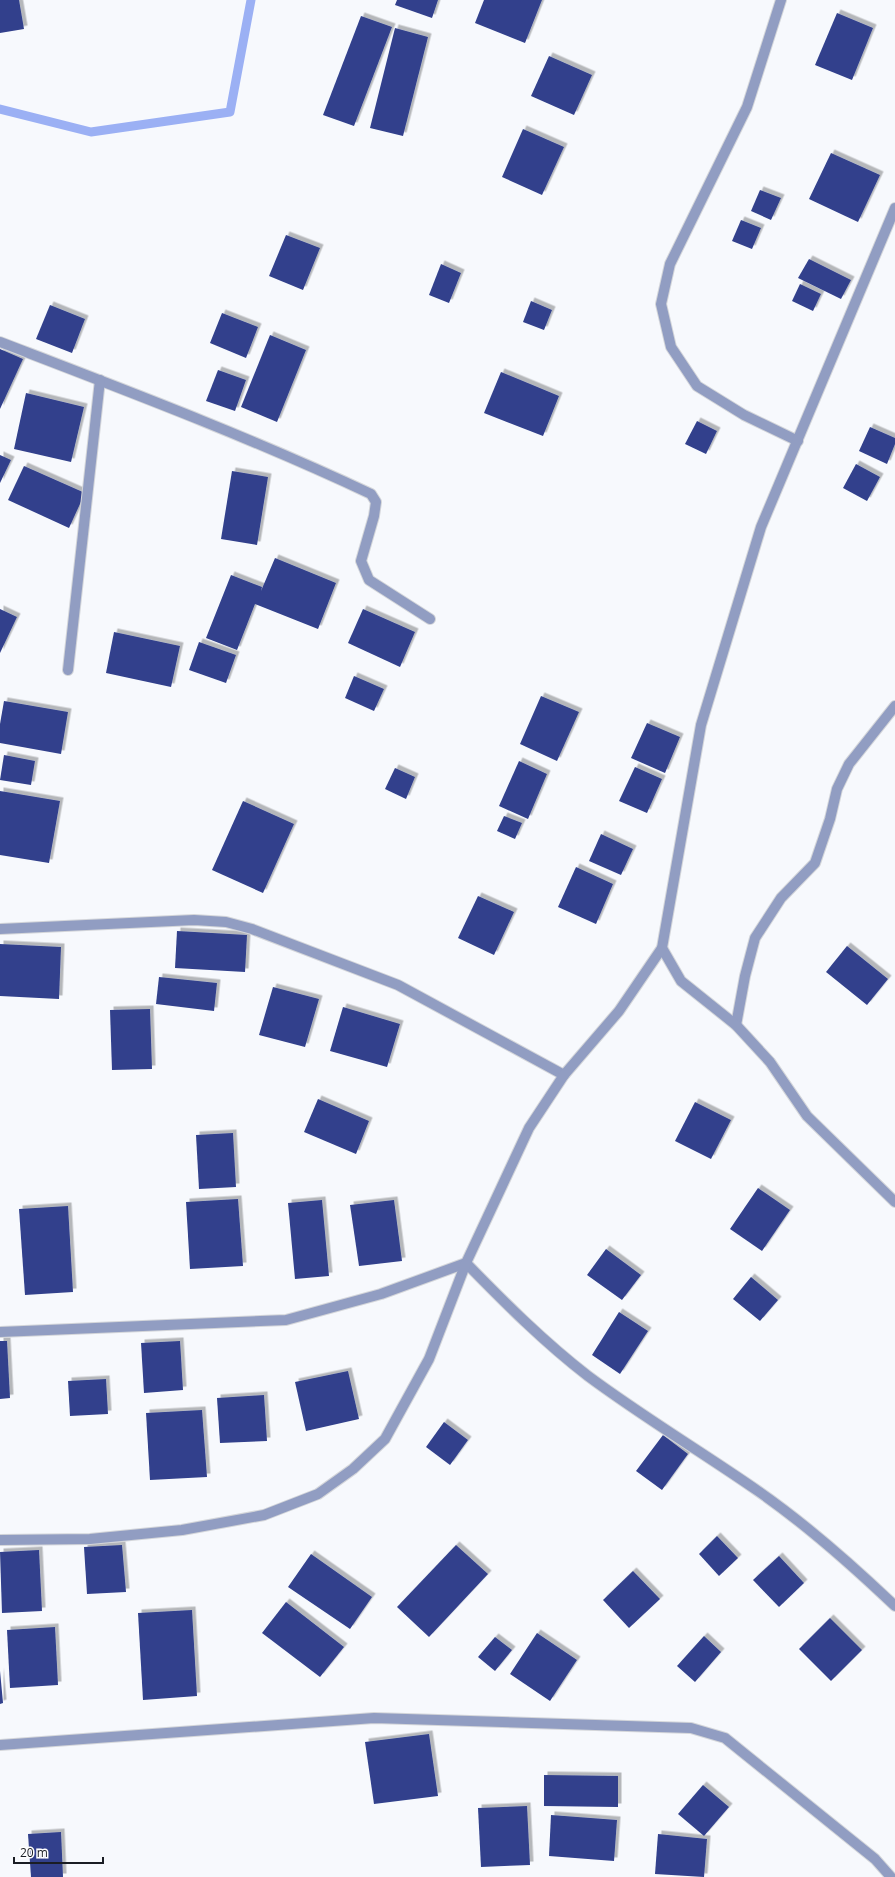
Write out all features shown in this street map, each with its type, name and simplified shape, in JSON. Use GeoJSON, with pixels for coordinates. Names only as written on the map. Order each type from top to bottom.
{"type":"FeatureCollection","features":[{"type":"Feature","properties":{"kind":"street"},"geometry":{"type":"LineString","coordinates":[[781,0],[747,107],[670,264],[661,304],[671,347],[697,386],[744,415],[798,441]]}},
{"type":"Feature","properties":{"kind":"street"},"geometry":{"type":"LineString","coordinates":[[0,1540],[90,1539],[182,1530],[264,1515],[318,1494],[353,1469],[385,1439],[429,1360],[466,1263],[529,1128],[564,1075],[619,1010],[662,948],[701,725],[761,527],[895,208]]}},
{"type":"Feature","properties":{"kind":"street"},"geometry":{"type":"LineString","coordinates":[[0,342],[100,380],[308,464],[371,494],[376,502],[374,516],[361,561],[369,580],[430,619]]}},
{"type":"Feature","properties":{"kind":"street"},"geometry":{"type":"LineString","coordinates":[[68,670],[100,380]]}},
{"type":"Feature","properties":{"kind":"street"},"geometry":{"type":"LineString","coordinates":[[736,1025],[745,976],[755,938],[782,898],[815,863],[830,819],[837,789],[849,764],[895,706]]}},
{"type":"Feature","properties":{"kind":"street"},"geometry":{"type":"LineString","coordinates":[[0,929],[194,920],[226,922],[252,929],[398,985],[564,1075]]}},
{"type":"Feature","properties":{"kind":"street"},"geometry":{"type":"LineString","coordinates":[[662,948],[681,981],[736,1025],[770,1062],[807,1116],[895,1202]]}},
{"type":"Feature","properties":{"kind":"street"},"geometry":{"type":"LineString","coordinates":[[0,1332],[286,1320],[381,1294],[466,1263]]}},
{"type":"Feature","properties":{"kind":"street"},"geometry":{"type":"LineString","coordinates":[[466,1263],[523,1322],[588,1375],[759,1492],[850,1564],[895,1606]]}},
{"type":"Feature","properties":{"kind":"street"},"geometry":{"type":"LineString","coordinates":[[0,1745],[374,1718],[691,1728],[725,1738],[875,1860],[891,1877]]}},
{"type":"Feature","properties":{"kind":"building"},"geometry":{"type":"Polygon","coordinates":[[[0,0],[19,0],[24,29],[0,33],[0,0]]]}},
{"type":"Feature","properties":{"kind":"building"},"geometry":{"type":"Polygon","coordinates":[[[397,0],[438,0],[432,18],[395,5],[397,0]]]}},
{"type":"Feature","properties":{"kind":"building"},"geometry":{"type":"Polygon","coordinates":[[[484,0],[542,0],[525,43],[475,23],[484,0]]]}},
{"type":"Feature","properties":{"kind":"building"},"geometry":{"type":"Polygon","coordinates":[[[837,13],[873,28],[852,80],[815,65],[837,13]]]}},
{"type":"Feature","properties":{"kind":"building"},"geometry":{"type":"Polygon","coordinates":[[[361,16],[392,27],[354,126],[323,115],[361,16]]]}},
{"type":"Feature","properties":{"kind":"building"},"geometry":{"type":"Polygon","coordinates":[[[395,28],[428,37],[403,136],[370,128],[395,28]]]}},
{"type":"Feature","properties":{"kind":"building"},"geometry":{"type":"Polygon","coordinates":[[[549,56],[592,75],[574,115],[531,96],[549,56]]]}},
{"type":"Feature","properties":{"kind":"building"},"geometry":{"type":"Polygon","coordinates":[[[523,129],[564,147],[542,195],[502,177],[523,129]]]}},
{"type":"Feature","properties":{"kind":"building"},"geometry":{"type":"Polygon","coordinates":[[[831,153],[880,175],[858,222],[809,199],[831,153]]]}},
{"type":"Feature","properties":{"kind":"building"},"geometry":{"type":"Polygon","coordinates":[[[760,190],[781,198],[771,220],[751,211],[760,190]]]}},
{"type":"Feature","properties":{"kind":"building"},"geometry":{"type":"Polygon","coordinates":[[[741,220],[761,228],[752,249],[732,241],[741,220]]]}},
{"type":"Feature","properties":{"kind":"building"},"geometry":{"type":"Polygon","coordinates":[[[286,235],[320,248],[303,290],[269,276],[286,235]]]}},
{"type":"Feature","properties":{"kind":"building"},"geometry":{"type":"Polygon","coordinates":[[[809,259],[851,280],[841,299],[798,278],[809,259]]]}},
{"type":"Feature","properties":{"kind":"building"},"geometry":{"type":"Polygon","coordinates":[[[441,264],[461,273],[449,303],[429,295],[441,264]]]}},
{"type":"Feature","properties":{"kind":"building"},"geometry":{"type":"Polygon","coordinates":[[[800,284],[821,294],[813,311],[792,301],[800,284]]]}},
{"type":"Feature","properties":{"kind":"building"},"geometry":{"type":"Polygon","coordinates":[[[531,301],[552,310],[544,330],[523,322],[531,301]]]}},
{"type":"Feature","properties":{"kind":"building"},"geometry":{"type":"Polygon","coordinates":[[[50,305],[85,319],[72,353],[36,339],[50,305]]]}},
{"type":"Feature","properties":{"kind":"building"},"geometry":{"type":"Polygon","coordinates":[[[222,313],[258,327],[246,358],[210,343],[222,313]]]}},
{"type":"Feature","properties":{"kind":"building"},"geometry":{"type":"Polygon","coordinates":[[[270,335],[306,350],[277,422],[241,407],[270,335]]]}},
{"type":"Feature","properties":{"kind":"building"},"geometry":{"type":"Polygon","coordinates":[[[0,349],[23,359],[0,409],[0,349]]]}},
{"type":"Feature","properties":{"kind":"building"},"geometry":{"type":"Polygon","coordinates":[[[218,370],[246,380],[235,411],[206,401],[218,370]]]}},
{"type":"Feature","properties":{"kind":"building"},"geometry":{"type":"Polygon","coordinates":[[[501,372],[559,396],[543,436],[484,413],[501,372]]]}},
{"type":"Feature","properties":{"kind":"building"},"geometry":{"type":"Polygon","coordinates":[[[26,393],[84,407],[71,462],[14,449],[26,393]]]}},
{"type":"Feature","properties":{"kind":"building"},"geometry":{"type":"Polygon","coordinates":[[[697,421],[717,431],[706,454],[685,444],[697,421]]]}},
{"type":"Feature","properties":{"kind":"building"},"geometry":{"type":"Polygon","coordinates":[[[870,427],[895,438],[895,444],[887,464],[859,451],[870,427]]]}},
{"type":"Feature","properties":{"kind":"building"},"geometry":{"type":"Polygon","coordinates":[[[0,455],[11,460],[0,483],[0,455]]]}},
{"type":"Feature","properties":{"kind":"building"},"geometry":{"type":"Polygon","coordinates":[[[856,464],[880,477],[867,501],[843,488],[856,464]]]}},
{"type":"Feature","properties":{"kind":"building"},"geometry":{"type":"Polygon","coordinates":[[[24,466],[85,493],[69,528],[8,500],[24,466]]]}},
{"type":"Feature","properties":{"kind":"building"},"geometry":{"type":"Polygon","coordinates":[[[232,471],[268,477],[257,545],[221,539],[232,471]]]}},
{"type":"Feature","properties":{"kind":"building"},"geometry":{"type":"Polygon","coordinates":[[[275,558],[336,583],[318,629],[255,604],[237,650],[206,638],[231,575],[262,587],[261,591],[275,558]]]}},
{"type":"Feature","properties":{"kind":"building"},"geometry":{"type":"Polygon","coordinates":[[[0,609],[17,617],[0,653],[0,609]]]}},
{"type":"Feature","properties":{"kind":"building"},"geometry":{"type":"Polygon","coordinates":[[[363,609],[415,632],[400,667],[348,643],[363,609]]]}},
{"type":"Feature","properties":{"kind":"building"},"geometry":{"type":"Polygon","coordinates":[[[114,632],[180,646],[171,687],[106,673],[114,632]]]}},
{"type":"Feature","properties":{"kind":"building"},"geometry":{"type":"Polygon","coordinates":[[[199,642],[236,655],[226,683],[189,670],[199,642]]]}},
{"type":"Feature","properties":{"kind":"building"},"geometry":{"type":"Polygon","coordinates":[[[354,676],[384,689],[374,711],[345,698],[354,676]]]}},
{"type":"Feature","properties":{"kind":"building"},"geometry":{"type":"Polygon","coordinates":[[[541,696],[579,712],[557,761],[520,744],[541,696]]]}},
{"type":"Feature","properties":{"kind":"building"},"geometry":{"type":"Polygon","coordinates":[[[4,701],[68,712],[61,754],[0,743],[0,724],[4,701]]]}},
{"type":"Feature","properties":{"kind":"building"},"geometry":{"type":"Polygon","coordinates":[[[647,723],[680,737],[665,773],[631,758],[647,723]]]}},
{"type":"Feature","properties":{"kind":"building"},"geometry":{"type":"Polygon","coordinates":[[[4,755],[35,761],[31,785],[0,780],[4,755]]]}},
{"type":"Feature","properties":{"kind":"building"},"geometry":{"type":"Polygon","coordinates":[[[519,761],[547,774],[528,819],[499,806],[519,761]]]}},
{"type":"Feature","properties":{"kind":"building"},"geometry":{"type":"Polygon","coordinates":[[[635,767],[662,779],[647,813],[619,801],[635,767]]]}},
{"type":"Feature","properties":{"kind":"building"},"geometry":{"type":"Polygon","coordinates":[[[395,768],[415,777],[406,799],[385,789],[395,768]]]}},
{"type":"Feature","properties":{"kind":"building"},"geometry":{"type":"Polygon","coordinates":[[[0,791],[60,801],[49,863],[0,855],[0,791]]]}},
{"type":"Feature","properties":{"kind":"building"},"geometry":{"type":"Polygon","coordinates":[[[243,801],[294,824],[263,893],[212,870],[243,801]]]}},
{"type":"Feature","properties":{"kind":"building"},"geometry":{"type":"Polygon","coordinates":[[[504,816],[522,823],[515,839],[497,831],[504,816]]]}},
{"type":"Feature","properties":{"kind":"building"},"geometry":{"type":"Polygon","coordinates":[[[601,834],[633,849],[621,875],[589,861],[601,834]]]}},
{"type":"Feature","properties":{"kind":"building"},"geometry":{"type":"Polygon","coordinates":[[[576,867],[613,884],[596,924],[558,907],[576,867]]]}},
{"type":"Feature","properties":{"kind":"building"},"geometry":{"type":"Polygon","coordinates":[[[478,896],[514,912],[494,955],[458,938],[478,896]]]}},
{"type":"Feature","properties":{"kind":"building"},"geometry":{"type":"Polygon","coordinates":[[[177,931],[247,935],[245,972],[175,968],[177,931]]]}},
{"type":"Feature","properties":{"kind":"building"},"geometry":{"type":"Polygon","coordinates":[[[0,944],[61,947],[59,999],[0,996],[0,944]]]}},
{"type":"Feature","properties":{"kind":"building"},"geometry":{"type":"Polygon","coordinates":[[[847,946],[888,979],[867,1005],[826,972],[847,946]]]}},
{"type":"Feature","properties":{"kind":"building"},"geometry":{"type":"Polygon","coordinates":[[[159,977],[217,983],[214,1011],[156,1004],[159,977]]]}},
{"type":"Feature","properties":{"kind":"building"},"geometry":{"type":"Polygon","coordinates":[[[273,987],[319,999],[305,1047],[259,1035],[273,987]]]}},
{"type":"Feature","properties":{"kind":"building"},"geometry":{"type":"Polygon","coordinates":[[[343,1007],[400,1024],[387,1067],[330,1051],[343,1007]]]}},
{"type":"Feature","properties":{"kind":"building"},"geometry":{"type":"Polygon","coordinates":[[[150,1009],[152,1069],[112,1070],[110,1010],[150,1009]]]}},
{"type":"Feature","properties":{"kind":"building"},"geometry":{"type":"Polygon","coordinates":[[[318,1099],[369,1121],[356,1154],[304,1132],[318,1099]]]}},
{"type":"Feature","properties":{"kind":"building"},"geometry":{"type":"Polygon","coordinates":[[[695,1102],[731,1120],[711,1159],[675,1141],[695,1102]]]}},
{"type":"Feature","properties":{"kind":"building"},"geometry":{"type":"Polygon","coordinates":[[[233,1133],[236,1187],[199,1189],[196,1135],[233,1133]]]}},
{"type":"Feature","properties":{"kind":"building"},"geometry":{"type":"Polygon","coordinates":[[[758,1188],[790,1210],[762,1251],[730,1229],[758,1188]]]}},
{"type":"Feature","properties":{"kind":"building"},"geometry":{"type":"Polygon","coordinates":[[[238,1199],[243,1266],[190,1269],[186,1202],[238,1199]]]}},
{"type":"Feature","properties":{"kind":"building"},"geometry":{"type":"Polygon","coordinates":[[[322,1200],[329,1276],[295,1279],[288,1203],[322,1200]]]}},
{"type":"Feature","properties":{"kind":"building"},"geometry":{"type":"Polygon","coordinates":[[[394,1200],[402,1261],[359,1266],[350,1205],[394,1200]]]}},
{"type":"Feature","properties":{"kind":"building"},"geometry":{"type":"Polygon","coordinates":[[[68,1206],[73,1292],[25,1295],[19,1209],[68,1206]]]}},
{"type":"Feature","properties":{"kind":"building"},"geometry":{"type":"Polygon","coordinates":[[[606,1249],[641,1275],[622,1300],[587,1275],[606,1249]]]}},
{"type":"Feature","properties":{"kind":"building"},"geometry":{"type":"Polygon","coordinates":[[[751,1277],[778,1300],[760,1321],[733,1299],[751,1277]]]}},
{"type":"Feature","properties":{"kind":"building"},"geometry":{"type":"Polygon","coordinates":[[[619,1312],[648,1331],[620,1374],[592,1355],[619,1312]]]}},
{"type":"Feature","properties":{"kind":"building"},"geometry":{"type":"Polygon","coordinates":[[[0,1341],[7,1341],[10,1398],[0,1399],[0,1341]]]}},
{"type":"Feature","properties":{"kind":"building"},"geometry":{"type":"Polygon","coordinates":[[[180,1341],[183,1390],[144,1393],[141,1343],[180,1341]]]}},
{"type":"Feature","properties":{"kind":"building"},"geometry":{"type":"Polygon","coordinates":[[[348,1371],[359,1419],[306,1431],[295,1382],[348,1371]]]}},
{"type":"Feature","properties":{"kind":"building"},"geometry":{"type":"Polygon","coordinates":[[[106,1379],[108,1414],[70,1416],[68,1381],[106,1379]]]}},
{"type":"Feature","properties":{"kind":"building"},"geometry":{"type":"Polygon","coordinates":[[[264,1395],[267,1441],[220,1443],[217,1398],[264,1395]]]}},
{"type":"Feature","properties":{"kind":"building"},"geometry":{"type":"Polygon","coordinates":[[[202,1410],[207,1477],[150,1480],[146,1413],[202,1410]]]}},
{"type":"Feature","properties":{"kind":"building"},"geometry":{"type":"Polygon","coordinates":[[[444,1422],[468,1440],[450,1465],[426,1447],[444,1422]]]}},
{"type":"Feature","properties":{"kind":"building"},"geometry":{"type":"Polygon","coordinates":[[[663,1435],[688,1454],[662,1490],[636,1471],[663,1435]]]}},
{"type":"Feature","properties":{"kind":"building"},"geometry":{"type":"Polygon","coordinates":[[[717,1536],[738,1558],[719,1576],[699,1554],[717,1536]]]}},
{"type":"Feature","properties":{"kind":"building"},"geometry":{"type":"Polygon","coordinates":[[[122,1545],[126,1592],[87,1594],[84,1547],[122,1545]]]}},
{"type":"Feature","properties":{"kind":"building"},"geometry":{"type":"Polygon","coordinates":[[[456,1545],[488,1574],[429,1637],[397,1607],[456,1545]]]}},
{"type":"Feature","properties":{"kind":"building"},"geometry":{"type":"Polygon","coordinates":[[[39,1550],[42,1611],[2,1613],[0,1552],[39,1550]]]}},
{"type":"Feature","properties":{"kind":"building"},"geometry":{"type":"Polygon","coordinates":[[[311,1554],[372,1597],[350,1629],[288,1587],[311,1554]]]}},
{"type":"Feature","properties":{"kind":"building"},"geometry":{"type":"Polygon","coordinates":[[[779,1556],[804,1583],[779,1607],[753,1580],[779,1556]]]}},
{"type":"Feature","properties":{"kind":"building"},"geometry":{"type":"Polygon","coordinates":[[[633,1571],[660,1599],[629,1628],[603,1600],[633,1571]]]}},
{"type":"Feature","properties":{"kind":"building"},"geometry":{"type":"Polygon","coordinates":[[[286,1602],[344,1647],[320,1677],[262,1633],[286,1602]]]}},
{"type":"Feature","properties":{"kind":"building"},"geometry":{"type":"Polygon","coordinates":[[[192,1610],[197,1696],[143,1700],[138,1613],[192,1610]]]}},
{"type":"Feature","properties":{"kind":"building"},"geometry":{"type":"Polygon","coordinates":[[[830,1618],[862,1650],[831,1681],[799,1649],[830,1618]]]}},
{"type":"Feature","properties":{"kind":"building"},"geometry":{"type":"Polygon","coordinates":[[[55,1627],[58,1685],[10,1688],[7,1630],[55,1627]]]}},
{"type":"Feature","properties":{"kind":"building"},"geometry":{"type":"Polygon","coordinates":[[[537,1633],[577,1660],[550,1701],[510,1674],[537,1633]]]}},
{"type":"Feature","properties":{"kind":"building"},"geometry":{"type":"Polygon","coordinates":[[[704,1636],[721,1652],[695,1682],[677,1666],[704,1636]]]}},
{"type":"Feature","properties":{"kind":"building"},"geometry":{"type":"Polygon","coordinates":[[[495,1637],[512,1650],[495,1671],[478,1657],[495,1637]]]}},
{"type":"Feature","properties":{"kind":"building"},"geometry":{"type":"Polygon","coordinates":[[[0,1671],[3,1703],[0,1704],[0,1671]]]}},
{"type":"Feature","properties":{"kind":"building"},"geometry":{"type":"Polygon","coordinates":[[[429,1734],[438,1796],[374,1804],[365,1742],[429,1734]]]}},
{"type":"Feature","properties":{"kind":"building"},"geometry":{"type":"Polygon","coordinates":[[[544,1775],[618,1776],[618,1807],[544,1806],[544,1775]]]}},
{"type":"Feature","properties":{"kind":"building"},"geometry":{"type":"Polygon","coordinates":[[[703,1785],[729,1807],[704,1836],[678,1814],[703,1785]]]}},
{"type":"Feature","properties":{"kind":"building"},"geometry":{"type":"Polygon","coordinates":[[[527,1806],[530,1865],[481,1867],[478,1808],[527,1806]]]}},
{"type":"Feature","properties":{"kind":"building"},"geometry":{"type":"Polygon","coordinates":[[[551,1815],[617,1820],[614,1861],[549,1856],[551,1815]]]}},
{"type":"Feature","properties":{"kind":"building"},"geometry":{"type":"Polygon","coordinates":[[[61,1832],[63,1877],[31,1877],[28,1834],[61,1832]]]}},
{"type":"Feature","properties":{"kind":"building"},"geometry":{"type":"Polygon","coordinates":[[[658,1834],[707,1839],[704,1877],[655,1874],[658,1834]]]}},
{"type":"Feature","properties":{"kind":"waterway"},"geometry":{"type":"LineString","coordinates":[[0,109],[91,132],[230,112],[251,0]]}}]}
